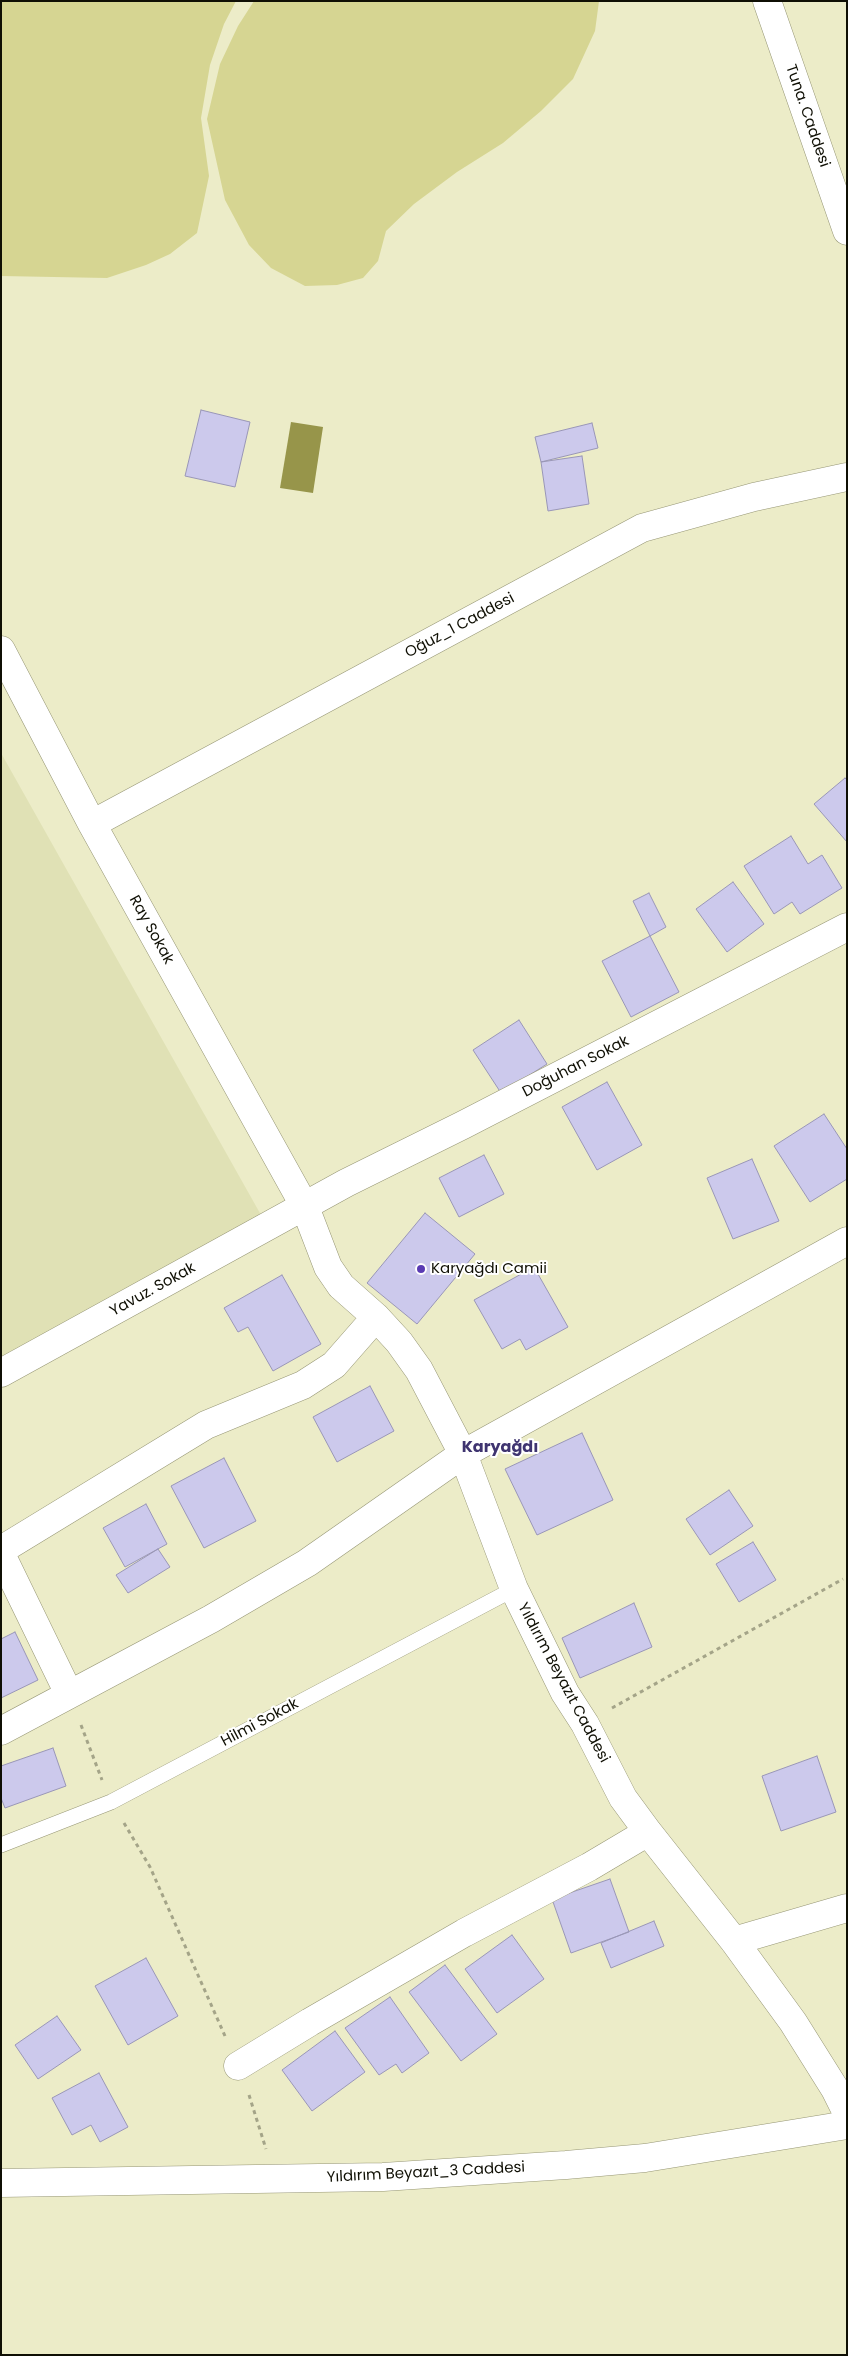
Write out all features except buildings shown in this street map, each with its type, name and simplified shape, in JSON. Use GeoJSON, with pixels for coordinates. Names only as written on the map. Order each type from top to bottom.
{"type":"FeatureCollection","features":[{"type":"Feature","properties":{"kind":"street","name":"Tuna. Caddesi"},"geometry":{"type":"LineString","coordinates":[[767,1],[847,231]]}},
{"type":"Feature","properties":{"kind":"street","name":"Oğuz_1 Caddesi"},"geometry":{"type":"LineString","coordinates":[[92,824],[642,528],[754,497],[847,478]]}},
{"type":"Feature","properties":{"kind":"street","name":"Ray Sokak"},"geometry":{"type":"LineString","coordinates":[[1,650],[92,824],[305,1207]]}},
{"type":"Feature","properties":{"kind":"street","name":"Doğuhan Sokak"},"geometry":{"type":"LineString","coordinates":[[305,1207],[346,1183],[463,1125],[847,927]]}},
{"type":"Feature","properties":{"kind":"street","name":"Yıldırım Beyazıt Caddesi"},"geometry":{"type":"LineString","coordinates":[[305,1207],[328,1267],[341,1286],[376,1317],[419,1370],[462,1454],[514,1589],[565,1693],[585,1724],[623,1798],[734,1941],[793,2022],[835,2089],[847,2113]]}},
{"type":"Feature","properties":{"kind":"street","name":"Yavuz. Sokak"},"geometry":{"type":"LineString","coordinates":[[1,1373],[305,1207]]}},
{"type":"Feature","properties":{"kind":"street"},"geometry":{"type":"LineString","coordinates":[[1,1731],[211,1619],[306,1563],[462,1454],[847,1241]]}},
{"type":"Feature","properties":{"kind":"street"},"geometry":{"type":"LineString","coordinates":[[1,1550],[206,1425],[303,1385],[334,1365],[376,1317]]}},
{"type":"Feature","properties":{"kind":"street"},"geometry":{"type":"LineString","coordinates":[[1,1554],[69,1694]]}},
{"type":"Feature","properties":{"kind":"street"},"geometry":{"type":"LineString","coordinates":[[238,2066],[464,1933],[648,1832]]}},
{"type":"Feature","properties":{"kind":"street"},"geometry":{"type":"LineString","coordinates":[[734,1941],[847,1908]]}},
{"type":"Feature","properties":{"kind":"street","name":"Yıldırım Beyazıt_3 Caddesi"},"geometry":{"type":"LineString","coordinates":[[1,2183],[383,2177],[627,2160],[847,2125]]}},
{"type":"Feature","properties":{"kind":"lane","name":"Hilmi Sokak"},"geometry":{"type":"LineString","coordinates":[[1,1845],[111,1802],[514,1589]]}},
{"type":"Feature","properties":{"kind":"path"},"geometry":{"type":"LineString","coordinates":[[585,1724],[843,1579]]}},
{"type":"Feature","properties":{"kind":"path"},"geometry":{"type":"LineString","coordinates":[[69,1694],[111,1802],[150,1866],[238,2066],[276,2179]]}},
{"type":"Feature","properties":{"kind":"shaded area"},"geometry":{"type":"Polygon","coordinates":[[[1,1],[236,1],[224,24],[210,65],[201,118],[209,176],[197,233],[170,254],[146,265],[107,278],[1,276],[1,1]]]}},
{"type":"Feature","properties":{"kind":"shaded area"},"geometry":{"type":"Polygon","coordinates":[[[254,1],[599,1],[595,31],[573,79],[541,111],[503,143],[457,172],[414,204],[386,231],[378,261],[363,278],[337,285],[305,286],[271,268],[249,245],[225,200],[207,119],[220,64],[238,26],[254,1]]]}},
{"type":"Feature","properties":{"kind":"shaded area"},"geometry":{"type":"Polygon","coordinates":[[[291,422],[323,427],[313,493],[280,488],[291,422]]]}},
{"type":"Feature","properties":{"kind":"shaded area"},"geometry":{"type":"Polygon","coordinates":[[[1,753],[261,1215],[1,1357],[1,753]]]}},
{"type":"Feature","properties":{"kind":"place","name":"Karyağdı Camii"},"geometry":{"type":"Point","coordinates":[421,1269]}},
{"type":"Feature","properties":{"kind":"district","name":"Karyağdı"},"geometry":{"type":"Point","coordinates":[500,1448]}}]}
